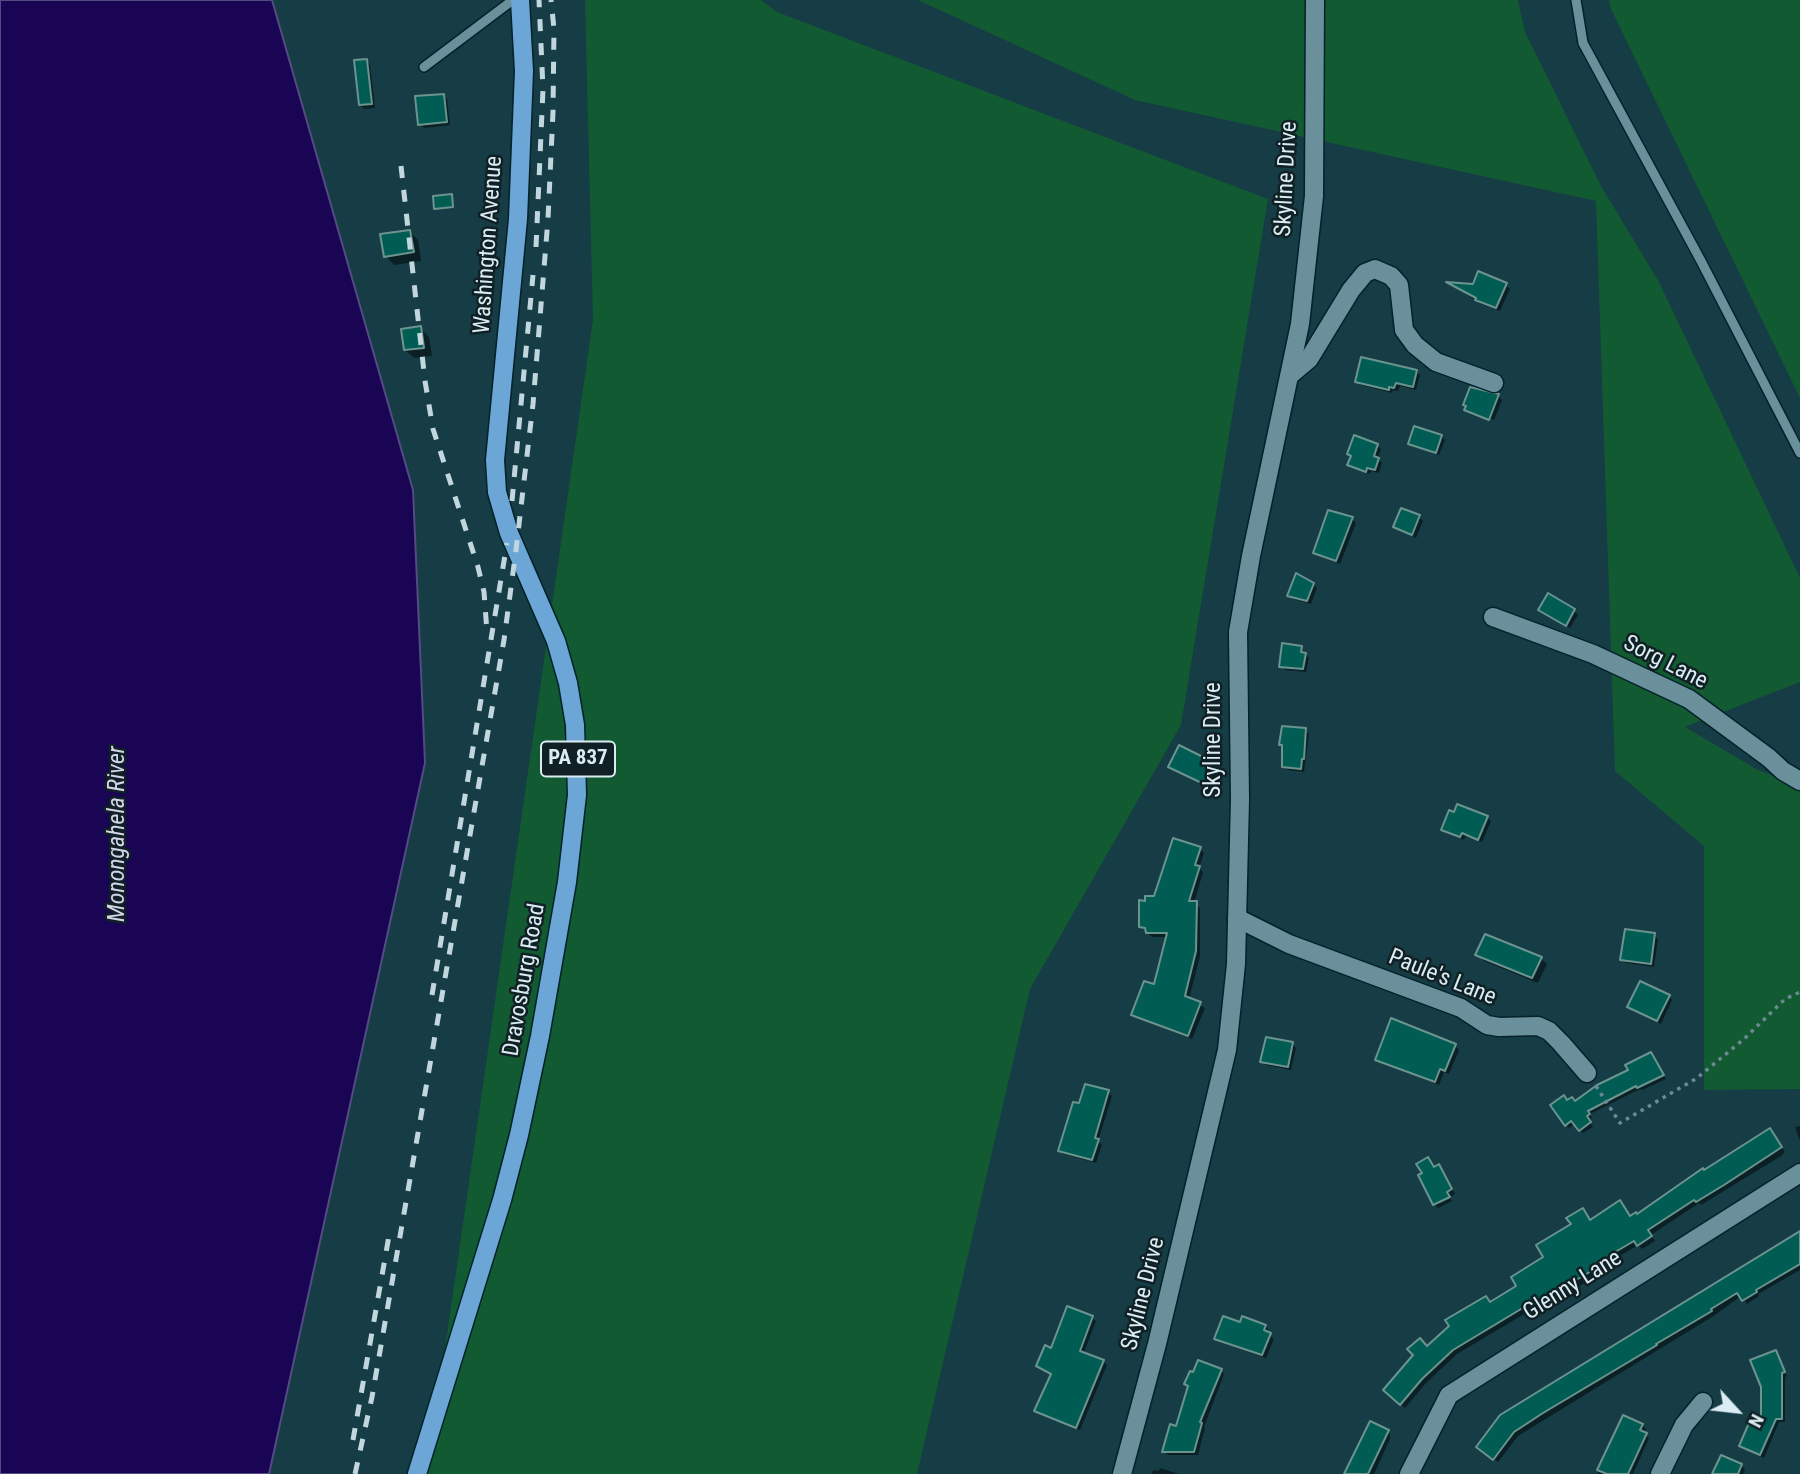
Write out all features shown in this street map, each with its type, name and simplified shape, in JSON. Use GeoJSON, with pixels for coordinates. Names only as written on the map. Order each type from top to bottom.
{"type":"FeatureCollection","features":[{"type":"Feature","properties":{"kind":"main road","name":"Washington Avenue"},"geometry":{"type":"LineString","coordinates":[[497,492],[495,460],[518,219],[524,71],[520,0]]}},
{"type":"Feature","properties":{"kind":"main road","name":"Dravosburg Road"},"geometry":{"type":"LineString","coordinates":[[417,1474],[502,1200],[519,1135],[540,1037],[567,882],[575,818],[578,760],[568,683],[556,641],[509,533],[497,492]]}},
{"type":"Feature","properties":{"kind":"street","name":"Skyline Drive"},"geometry":{"type":"LineString","coordinates":[[1122,1474],[1157,1345],[1227,1050],[1236,964],[1240,799],[1238,632],[1251,556],[1300,324],[1314,196],[1315,0]]}},
{"type":"Feature","properties":{"kind":"street"},"geometry":{"type":"LineString","coordinates":[[1290,375],[1309,359],[1350,290],[1366,273],[1375,270],[1391,276],[1399,285],[1404,330],[1415,345],[1436,362],[1494,383]]}},
{"type":"Feature","properties":{"kind":"street","name":"Sorg Lane"},"geometry":{"type":"LineString","coordinates":[[1493,617],[1594,654],[1689,699],[1800,781]]}},
{"type":"Feature","properties":{"kind":"street","name":"Paule's Lane"},"geometry":{"type":"LineString","coordinates":[[1237,918],[1289,944],[1461,1008],[1487,1025],[1538,1026],[1549,1031],[1587,1073]]}},
{"type":"Feature","properties":{"kind":"street","name":"Glenny Lane"},"geometry":{"type":"LineString","coordinates":[[1409,1474],[1449,1395],[1800,1173]]}},
{"type":"Feature","properties":{"kind":"street"},"geometry":{"type":"LineString","coordinates":[[1660,1474],[1684,1424],[1703,1402]]}},
{"type":"Feature","properties":{"kind":"lane"},"geometry":{"type":"LineString","coordinates":[[424,67],[513,0]]}},
{"type":"Feature","properties":{"kind":"lane"},"geometry":{"type":"LineString","coordinates":[[1576,0],[1583,43],[1800,453]]}},
{"type":"Feature","properties":{"kind":"path"},"geometry":{"type":"LineString","coordinates":[[1587,1073],[1620,1123],[1697,1078],[1744,1039],[1785,999],[1800,992]]}},
{"type":"Feature","properties":{"kind":"green space"},"geometry":{"type":"Polygon","coordinates":[[[585,0],[761,0],[777,12],[1268,199],[1181,725],[1030,989],[917,1474],[427,1474],[593,320],[585,0]]]}},
{"type":"Feature","properties":{"kind":"green space"},"geometry":{"type":"Polygon","coordinates":[[[918,0],[1518,0],[1525,32],[1601,186],[1659,282],[1800,578],[1800,682],[1685,727],[1756,769],[1800,786],[1800,1089],[1704,1090],[1704,846],[1615,771],[1596,201],[1135,100],[918,0]]]}},
{"type":"Feature","properties":{"kind":"green space"},"geometry":{"type":"Polygon","coordinates":[[[1609,0],[1800,0],[1800,398],[1610,7],[1609,0]]]}},
{"type":"Feature","properties":{"kind":"water","name":"Monongahela River"},"geometry":{"type":"Polygon","coordinates":[[[0,0],[272,0],[413,490],[425,763],[269,1474],[0,1474],[0,0]]]}},
{"type":"Feature","properties":{"kind":"building"},"geometry":{"type":"Polygon","coordinates":[[[367,59],[372,104],[359,105],[354,60],[367,59]]]}},
{"type":"Feature","properties":{"kind":"building"},"geometry":{"type":"Polygon","coordinates":[[[444,94],[447,122],[418,125],[415,96],[444,94]]]}},
{"type":"Feature","properties":{"kind":"building"},"geometry":{"type":"Polygon","coordinates":[[[452,194],[453,207],[434,209],[433,196],[452,194]]]}},
{"type":"Feature","properties":{"kind":"building"},"geometry":{"type":"Polygon","coordinates":[[[410,230],[414,252],[384,257],[380,234],[410,230]]]}},
{"type":"Feature","properties":{"kind":"building"},"geometry":{"type":"Polygon","coordinates":[[[1478,271],[1507,283],[1496,308],[1475,300],[1476,298],[1446,282],[1473,284],[1478,271]]]}},
{"type":"Feature","properties":{"kind":"building"},"geometry":{"type":"Polygon","coordinates":[[[421,326],[424,348],[404,350],[401,329],[421,326]]]}},
{"type":"Feature","properties":{"kind":"building"},"geometry":{"type":"Polygon","coordinates":[[[1361,357],[1417,370],[1413,387],[1396,383],[1394,388],[1389,387],[1389,390],[1355,382],[1361,357]]]}},
{"type":"Feature","properties":{"kind":"building"},"geometry":{"type":"Polygon","coordinates":[[[1470,387],[1499,394],[1489,420],[1464,410],[1466,406],[1463,405],[1470,387]]]}},
{"type":"Feature","properties":{"kind":"building"},"geometry":{"type":"Polygon","coordinates":[[[1414,426],[1442,435],[1436,453],[1408,444],[1414,426]]]}},
{"type":"Feature","properties":{"kind":"building"},"geometry":{"type":"Polygon","coordinates":[[[1354,435],[1378,444],[1374,456],[1379,458],[1375,470],[1367,468],[1366,472],[1347,465],[1351,456],[1347,454],[1354,435]]]}},
{"type":"Feature","properties":{"kind":"building"},"geometry":{"type":"Polygon","coordinates":[[[1401,508],[1420,515],[1412,535],[1393,527],[1401,508]]]}},
{"type":"Feature","properties":{"kind":"building"},"geometry":{"type":"Polygon","coordinates":[[[1328,510],[1353,517],[1336,561],[1313,553],[1328,510]]]}},
{"type":"Feature","properties":{"kind":"building"},"geometry":{"type":"Polygon","coordinates":[[[1296,573],[1314,583],[1307,601],[1287,596],[1296,573]]]}},
{"type":"Feature","properties":{"kind":"building"},"geometry":{"type":"Polygon","coordinates":[[[1548,593],[1575,609],[1566,626],[1538,610],[1548,593]]]}},
{"type":"Feature","properties":{"kind":"building"},"geometry":{"type":"Polygon","coordinates":[[[1282,643],[1302,646],[1301,652],[1306,653],[1303,669],[1279,667],[1282,643]]]}},
{"type":"Feature","properties":{"kind":"building"},"geometry":{"type":"Polygon","coordinates":[[[1282,726],[1306,728],[1301,769],[1282,767],[1282,745],[1279,745],[1282,726]]]}},
{"type":"Feature","properties":{"kind":"building"},"geometry":{"type":"Polygon","coordinates":[[[1179,745],[1217,764],[1206,785],[1168,767],[1179,745]]]}},
{"type":"Feature","properties":{"kind":"building"},"geometry":{"type":"Polygon","coordinates":[[[1457,804],[1488,816],[1478,840],[1462,833],[1460,837],[1441,830],[1449,810],[1454,812],[1457,804]]]}},
{"type":"Feature","properties":{"kind":"building"},"geometry":{"type":"Polygon","coordinates":[[[1173,838],[1201,847],[1195,865],[1200,866],[1189,901],[1197,901],[1196,951],[1185,996],[1201,1002],[1188,1036],[1131,1015],[1144,981],[1154,984],[1167,933],[1146,933],[1145,928],[1139,927],[1139,900],[1145,901],[1145,896],[1154,896],[1173,838]]]}},
{"type":"Feature","properties":{"kind":"building"},"geometry":{"type":"Polygon","coordinates":[[[1625,929],[1655,933],[1651,964],[1620,960],[1625,929]]]}},
{"type":"Feature","properties":{"kind":"building"},"geometry":{"type":"Polygon","coordinates":[[[1485,934],[1542,957],[1532,978],[1475,955],[1485,934]]]}},
{"type":"Feature","properties":{"kind":"building"},"geometry":{"type":"Polygon","coordinates":[[[1640,981],[1670,995],[1657,1021],[1627,1007],[1640,981]]]}},
{"type":"Feature","properties":{"kind":"building"},"geometry":{"type":"Polygon","coordinates":[[[1391,1018],[1456,1044],[1445,1071],[1440,1069],[1435,1082],[1375,1060],[1391,1018]]]}},
{"type":"Feature","properties":{"kind":"building"},"geometry":{"type":"Polygon","coordinates":[[[1266,1037],[1293,1042],[1288,1067],[1260,1062],[1266,1037]]]}},
{"type":"Feature","properties":{"kind":"building"},"geometry":{"type":"Polygon","coordinates":[[[1651,1052],[1664,1075],[1588,1111],[1590,1114],[1587,1116],[1591,1122],[1579,1131],[1571,1121],[1565,1126],[1550,1105],[1564,1095],[1567,1100],[1572,1097],[1575,1101],[1597,1085],[1628,1070],[1625,1065],[1651,1052]]]}},
{"type":"Feature","properties":{"kind":"building"},"geometry":{"type":"Polygon","coordinates":[[[1085,1084],[1109,1090],[1095,1138],[1099,1139],[1092,1160],[1058,1151],[1073,1102],[1079,1103],[1085,1084]]]}},
{"type":"Feature","properties":{"kind":"building"},"geometry":{"type":"Polygon","coordinates":[[[1770,1128],[1782,1147],[1648,1230],[1652,1236],[1637,1246],[1634,1241],[1610,1255],[1612,1259],[1539,1305],[1536,1300],[1453,1350],[1422,1379],[1400,1405],[1383,1390],[1413,1355],[1407,1349],[1420,1338],[1427,1346],[1449,1326],[1445,1320],[1486,1296],[1490,1302],[1516,1286],[1511,1277],[1543,1257],[1536,1245],[1571,1224],[1566,1218],[1583,1208],[1590,1220],[1620,1200],[1630,1216],[1636,1212],[1637,1214],[1703,1168],[1704,1170],[1770,1128]]]}},
{"type":"Feature","properties":{"kind":"building"},"geometry":{"type":"Polygon","coordinates":[[[1428,1157],[1434,1167],[1439,1164],[1452,1189],[1447,1192],[1450,1197],[1433,1205],[1418,1175],[1422,1173],[1416,1164],[1428,1157]]]}},
{"type":"Feature","properties":{"kind":"building"},"geometry":{"type":"Polygon","coordinates":[[[1800,1231],[1800,1264],[1742,1301],[1737,1293],[1711,1309],[1712,1311],[1543,1413],[1514,1432],[1493,1460],[1476,1447],[1500,1415],[1800,1231]]]}},
{"type":"Feature","properties":{"kind":"building"},"geometry":{"type":"Polygon","coordinates":[[[1067,1306],[1093,1316],[1080,1351],[1104,1360],[1076,1428],[1034,1411],[1051,1374],[1036,1366],[1045,1345],[1051,1348],[1067,1306]]]}},
{"type":"Feature","properties":{"kind":"building"},"geometry":{"type":"Polygon","coordinates":[[[1223,1316],[1240,1322],[1242,1316],[1266,1325],[1264,1330],[1271,1333],[1262,1355],[1214,1339],[1223,1316]]]}},
{"type":"Feature","properties":{"kind":"building"},"geometry":{"type":"Polygon","coordinates":[[[1776,1350],[1785,1372],[1782,1373],[1782,1419],[1776,1419],[1760,1455],[1739,1446],[1749,1423],[1761,1428],[1761,1387],[1750,1360],[1776,1350]]]}},
{"type":"Feature","properties":{"kind":"building"},"geometry":{"type":"Polygon","coordinates":[[[1198,1360],[1222,1369],[1200,1422],[1202,1423],[1194,1452],[1162,1452],[1170,1424],[1176,1426],[1188,1386],[1184,1384],[1198,1360]]]}},
{"type":"Feature","properties":{"kind":"building"},"geometry":{"type":"Polygon","coordinates":[[[1623,1415],[1643,1424],[1640,1430],[1647,1433],[1628,1474],[1607,1474],[1597,1470],[1623,1415]]]}},
{"type":"Feature","properties":{"kind":"building"},"geometry":{"type":"Polygon","coordinates":[[[1370,1421],[1389,1430],[1368,1474],[1344,1474],[1370,1421]]]}},
{"type":"Feature","properties":{"kind":"building"},"geometry":{"type":"Polygon","coordinates":[[[1721,1455],[1742,1464],[1738,1474],[1712,1474],[1721,1455]]]}},
{"type":"Feature","properties":{"kind":"railway"},"geometry":{"type":"LineString","coordinates":[[536,247],[543,89],[539,0]]}},
{"type":"Feature","properties":{"kind":"railway"},"geometry":{"type":"LineString","coordinates":[[355,1474],[372,1397],[504,640],[516,550],[533,404],[548,219],[553,112],[554,29],[551,0]]}},
{"type":"Feature","properties":{"kind":"railway"},"geometry":{"type":"LineString","coordinates":[[401,166],[425,381],[433,429],[478,567],[484,592],[487,632]]}},
{"type":"Feature","properties":{"kind":"railway"},"geometry":{"type":"LineString","coordinates":[[512,501],[533,275]]}},
{"type":"Feature","properties":{"kind":"railway"},"geometry":{"type":"LineString","coordinates":[[432,995],[507,543]]}},
{"type":"Feature","properties":{"kind":"railway"},"geometry":{"type":"LineString","coordinates":[[353,1440],[390,1230]]}}]}
